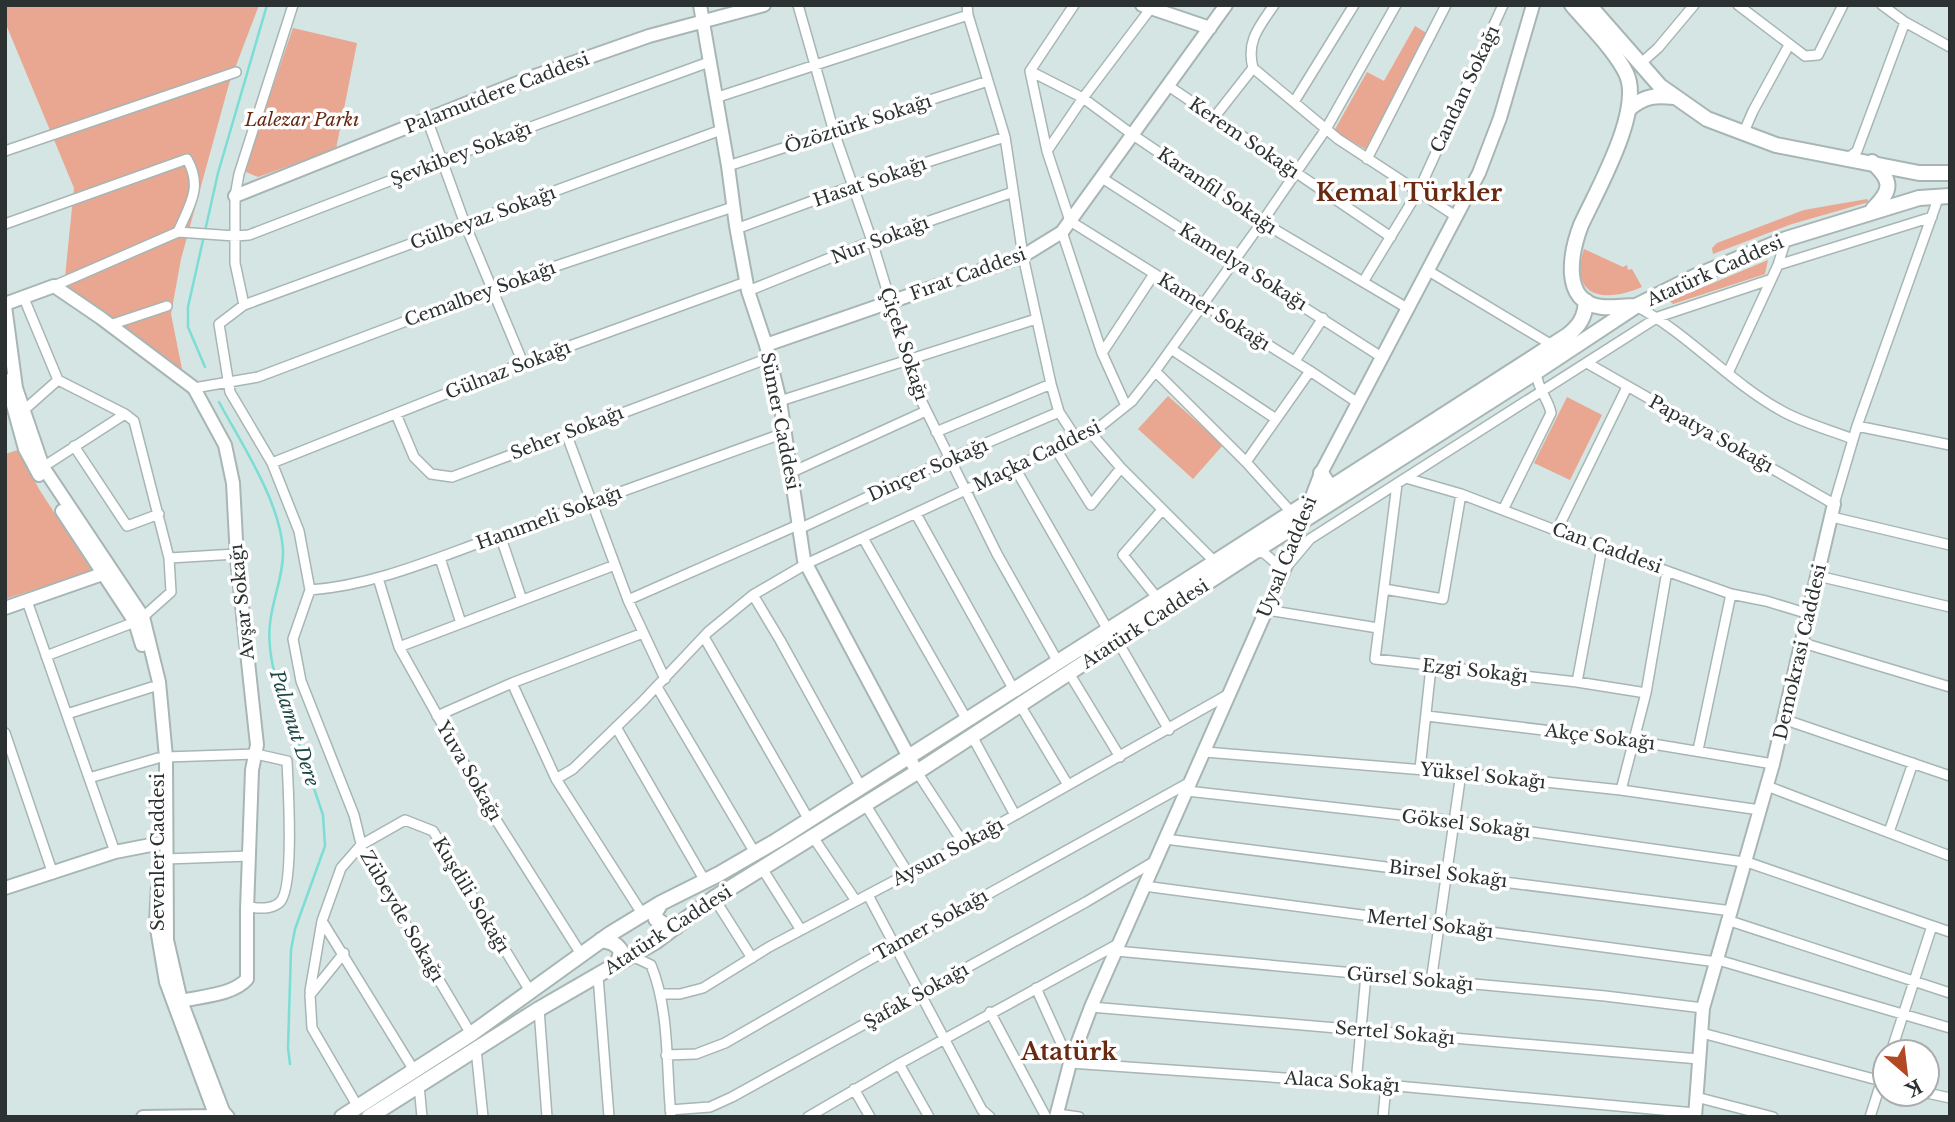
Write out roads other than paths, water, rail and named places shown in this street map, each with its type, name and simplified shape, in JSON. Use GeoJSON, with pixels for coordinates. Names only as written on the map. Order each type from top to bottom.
{"type":"FeatureCollection","features":[{"type":"Feature","properties":{"kind":"main road"},"geometry":{"type":"LineString","coordinates":[[1572,5],[1627,75],[1630,108],[1618,145],[1576,239],[1571,271],[1575,288],[1586,301],[1601,307],[1636,306]]}},
{"type":"Feature","properties":{"kind":"main road"},"geometry":{"type":"LineString","coordinates":[[1590,5],[1640,64],[1674,97],[1707,119],[1746,130],[1776,145],[1849,157],[1919,173],[1950,173]]}},
{"type":"Feature","properties":{"kind":"main road"},"geometry":{"type":"LineString","coordinates":[[1630,108],[1652,96],[1674,97]]}},
{"type":"Feature","properties":{"kind":"main road"},"geometry":{"type":"LineString","coordinates":[[1869,213],[1886,197],[1888,188],[1881,170],[1872,162]]}},
{"type":"Feature","properties":{"kind":"main road","name":"Atatürk Caddesi"},"geometry":{"type":"LineString","coordinates":[[417,1078],[476,1049],[632,956],[714,898],[763,870],[1069,673],[1158,599],[1215,562],[1348,493],[1636,306],[1692,278],[1786,239],[1919,198],[1945,196]]}},
{"type":"Feature","properties":{"kind":"main road","name":"Atatürk Caddesi"},"geometry":{"type":"LineString","coordinates":[[342,1117],[364,1112],[417,1078],[471,1034],[601,940],[661,903],[755,853],[1058,662],[1113,636],[1254,552],[1297,518],[1310,500],[1580,325],[1586,312],[1586,301]]}},
{"type":"Feature","properties":{"kind":"main road"},"geometry":{"type":"LineString","coordinates":[[1321,473],[1330,487],[1348,493]]}},
{"type":"Feature","properties":{"kind":"main road"},"geometry":{"type":"LineString","coordinates":[[661,903],[655,913],[656,919],[666,926],[676,927]]}},
{"type":"Feature","properties":{"kind":"main road"},"geometry":{"type":"LineString","coordinates":[[601,940],[618,945],[621,951],[619,960],[604,972]]}},
{"type":"Feature","properties":{"kind":"street"},"geometry":{"type":"LineString","coordinates":[[244,306],[235,263],[235,196],[239,174],[293,5]]}},
{"type":"Feature","properties":{"kind":"street","name":"Sümer Caddesi"},"geometry":{"type":"LineString","coordinates":[[700,5],[736,229],[747,287],[780,401],[806,564],[917,772]]}},
{"type":"Feature","properties":{"kind":"street","name":"Palamutdere Caddesi"},"geometry":{"type":"LineString","coordinates":[[235,196],[427,118],[649,36],[743,8],[764,5]]}},
{"type":"Feature","properties":{"kind":"street","name":"Çiçek Sokağı"},"geometry":{"type":"LineString","coordinates":[[799,5],[834,132],[926,411],[998,554],[1058,662]]}},
{"type":"Feature","properties":{"kind":"street"},"geometry":{"type":"LineString","coordinates":[[1074,5],[1030,71],[1066,226],[1102,353],[1126,406]]}},
{"type":"Feature","properties":{"kind":"street","name":"Fırat Caddesi"},"geometry":{"type":"LineString","coordinates":[[767,351],[890,302],[1023,256],[1066,226],[1226,5]]}},
{"type":"Feature","properties":{"kind":"street"},"geometry":{"type":"LineString","coordinates":[[1274,5],[1251,42],[1249,54],[1253,68],[1326,129],[1367,159],[1419,190],[1457,217]]}},
{"type":"Feature","properties":{"kind":"street"},"geometry":{"type":"LineString","coordinates":[[1294,102],[1354,5]]}},
{"type":"Feature","properties":{"kind":"street","name":"Maçka Caddesi"},"geometry":{"type":"LineString","coordinates":[[556,779],[573,769],[704,637],[753,595],[806,564],[1090,432],[1126,406],[1156,371],[1326,129],[1396,5]]}},
{"type":"Feature","properties":{"kind":"street"},"geometry":{"type":"LineString","coordinates":[[1367,159],[1446,5]]}},
{"type":"Feature","properties":{"kind":"street","name":"Candan Sokağı"},"geometry":{"type":"LineString","coordinates":[[1363,282],[1419,190],[1503,5]]}},
{"type":"Feature","properties":{"kind":"street","name":"Uysal Caddesi"},"geometry":{"type":"LineString","coordinates":[[1310,500],[1321,473],[1479,173],[1500,118],[1533,5]]}},
{"type":"Feature","properties":{"kind":"street"},"geometry":{"type":"LineString","coordinates":[[1640,64],[1658,48],[1694,5]]}},
{"type":"Feature","properties":{"kind":"street"},"geometry":{"type":"LineString","coordinates":[[1738,5],[1805,56],[1818,55],[1843,5]]}},
{"type":"Feature","properties":{"kind":"street"},"geometry":{"type":"LineString","coordinates":[[1882,5],[1905,22],[1950,47]]}},
{"type":"Feature","properties":{"kind":"street"},"geometry":{"type":"LineString","coordinates":[[1047,151],[1147,7],[1209,28]]}},
{"type":"Feature","properties":{"kind":"street"},"geometry":{"type":"LineString","coordinates":[[715,98],[814,66],[967,10],[1006,137],[1023,256],[1051,384],[1059,412],[1076,438]]}},
{"type":"Feature","properties":{"kind":"street"},"geometry":{"type":"LineString","coordinates":[[1849,157],[1857,151],[1905,22]]}},
{"type":"Feature","properties":{"kind":"street"},"geometry":{"type":"LineString","coordinates":[[1746,130],[1789,45]]}},
{"type":"Feature","properties":{"kind":"street","name":"Şevkibey Sokağı"},"geometry":{"type":"LineString","coordinates":[[178,232],[249,235],[506,136],[709,62]]}},
{"type":"Feature","properties":{"kind":"street"},"geometry":{"type":"LineString","coordinates":[[1213,118],[1253,68]]}},
{"type":"Feature","properties":{"kind":"street","name":"Karanfil Sokağı"},"geometry":{"type":"LineString","coordinates":[[1030,71],[1083,98],[1262,222],[1407,308]]}},
{"type":"Feature","properties":{"kind":"street"},"geometry":{"type":"LineString","coordinates":[[5,151],[236,72]]}},
{"type":"Feature","properties":{"kind":"street","name":"Özöztürk Sokağı"},"geometry":{"type":"LineString","coordinates":[[728,166],[988,81]]}},
{"type":"Feature","properties":{"kind":"street","name":"Kerem Sokağı"},"geometry":{"type":"LineString","coordinates":[[1167,85],[1391,237]]}},
{"type":"Feature","properties":{"kind":"street"},"geometry":{"type":"LineString","coordinates":[[427,118],[465,224],[523,363]]}},
{"type":"Feature","properties":{"kind":"street","name":"Gülbeyaz Sokağı"},"geometry":{"type":"LineString","coordinates":[[244,306],[721,130]]}},
{"type":"Feature","properties":{"kind":"street","name":"Hasat Sokağı"},"geometry":{"type":"LineString","coordinates":[[736,229],[853,186],[1006,137]]}},
{"type":"Feature","properties":{"kind":"street"},"geometry":{"type":"LineString","coordinates":[[5,224],[187,159],[193,170],[196,186],[178,232],[5,305]]}},
{"type":"Feature","properties":{"kind":"street","name":"Kamelya Sokağı"},"geometry":{"type":"LineString","coordinates":[[1102,178],[1382,358]]}},
{"type":"Feature","properties":{"kind":"street","name":"Nur Sokağı"},"geometry":{"type":"LineString","coordinates":[[747,287],[1013,192]]}},
{"type":"Feature","properties":{"kind":"street","name":"Demokrasi Caddesi"},"geometry":{"type":"LineString","coordinates":[[1695,1115],[1703,1008],[1773,764],[1833,510],[1857,426],[1932,217],[1945,196]]}},
{"type":"Feature","properties":{"kind":"street","name":"Cemalbey Sokağı"},"geometry":{"type":"LineString","coordinates":[[194,388],[258,377],[493,288],[733,207]]}},
{"type":"Feature","properties":{"kind":"street"},"geometry":{"type":"LineString","coordinates":[[1778,265],[1932,217]]}},
{"type":"Feature","properties":{"kind":"street","name":"Kamer Sokağı"},"geometry":{"type":"LineString","coordinates":[[1066,226],[1154,274],[1310,370],[1358,403]]}},
{"type":"Feature","properties":{"kind":"street"},"geometry":{"type":"LineString","coordinates":[[1728,373],[1778,265],[1786,239]]}},
{"type":"Feature","properties":{"kind":"street"},"geometry":{"type":"LineString","coordinates":[[1427,270],[1552,345]]}},
{"type":"Feature","properties":{"kind":"street"},"geometry":{"type":"LineString","coordinates":[[1102,353],[1154,274]]}},
{"type":"Feature","properties":{"kind":"street"},"geometry":{"type":"LineString","coordinates":[[1254,552],[1264,553],[1284,570],[1310,539],[1658,317],[1769,281]]}},
{"type":"Feature","properties":{"kind":"street","name":"Avşar Sokağı"},"geometry":{"type":"LineString","coordinates":[[54,286],[194,388],[225,445],[233,483],[236,554],[257,745],[252,770],[247,979],[234,989],[181,1001]]}},
{"type":"Feature","properties":{"kind":"street","name":"Gülnaz Sokağı"},"geometry":{"type":"LineString","coordinates":[[272,463],[523,363],[747,287]]}},
{"type":"Feature","properties":{"kind":"street"},"geometry":{"type":"LineString","coordinates":[[23,296],[58,380],[134,421],[169,558],[171,592],[139,620],[46,656]]}},
{"type":"Feature","properties":{"kind":"street","name":"Sevenler Caddesi"},"geometry":{"type":"LineString","coordinates":[[5,305],[7,341],[16,388],[43,467],[106,573]]}},
{"type":"Feature","properties":{"kind":"street"},"geometry":{"type":"LineString","coordinates":[[110,325],[167,306]]}},
{"type":"Feature","properties":{"kind":"street","name":"Zübeyde Sokağı"},"geometry":{"type":"LineString","coordinates":[[244,306],[219,324],[227,382],[230,392],[272,463],[299,531],[310,590],[293,639],[301,681],[354,815],[363,852],[471,1034]]}},
{"type":"Feature","properties":{"kind":"street"},"geometry":{"type":"LineString","coordinates":[[1636,306],[1658,317],[1781,411],[1853,439]]}},
{"type":"Feature","properties":{"kind":"street"},"geometry":{"type":"LineString","coordinates":[[1295,361],[1323,318]]}},
{"type":"Feature","properties":{"kind":"street"},"geometry":{"type":"LineString","coordinates":[[780,401],[1036,319]]}},
{"type":"Feature","properties":{"kind":"street"},"geometry":{"type":"LineString","coordinates":[[1171,349],[1276,419]]}},
{"type":"Feature","properties":{"kind":"street","name":"Seher Sokağı"},"geometry":{"type":"LineString","coordinates":[[396,414],[414,457],[431,474],[452,477],[767,351]]}},
{"type":"Feature","properties":{"kind":"street","name":"Papatya Sokağı"},"geometry":{"type":"LineString","coordinates":[[1587,363],[1716,435],[1833,510],[1950,545]]}},
{"type":"Feature","properties":{"kind":"street"},"geometry":{"type":"LineString","coordinates":[[1246,462],[1310,370]]}},
{"type":"Feature","properties":{"kind":"street"},"geometry":{"type":"LineString","coordinates":[[1156,371],[1297,518]]}},
{"type":"Feature","properties":{"kind":"street"},"geometry":{"type":"LineString","coordinates":[[1503,510],[1551,413],[1541,393],[1536,372]]}},
{"type":"Feature","properties":{"kind":"street","name":"Sevenler Caddesi"},"geometry":{"type":"LineString","coordinates":[[5,376],[25,449],[139,620],[159,682],[162,842],[156,923],[166,982],[220,1115]]}},
{"type":"Feature","properties":{"kind":"street"},"geometry":{"type":"LineString","coordinates":[[23,411],[58,380]]}},
{"type":"Feature","properties":{"kind":"street"},"geometry":{"type":"LineString","coordinates":[[936,432],[1051,384]]}},
{"type":"Feature","properties":{"kind":"street"},"geometry":{"type":"LineString","coordinates":[[1557,530],[1627,387]]}},
{"type":"Feature","properties":{"kind":"street"},"geometry":{"type":"LineString","coordinates":[[790,473],[926,411]]}},
{"type":"Feature","properties":{"kind":"street","name":"Dinçer Sokağı"},"geometry":{"type":"LineString","coordinates":[[628,600],[1059,412]]}},
{"type":"Feature","properties":{"kind":"street"},"geometry":{"type":"LineString","coordinates":[[43,467],[125,414]]}},
{"type":"Feature","properties":{"kind":"street"},"geometry":{"type":"LineString","coordinates":[[1857,426],[1950,445]]}},
{"type":"Feature","properties":{"kind":"street"},"geometry":{"type":"LineString","coordinates":[[1090,432],[1121,468],[1215,562]]}},
{"type":"Feature","properties":{"kind":"street"},"geometry":{"type":"LineString","coordinates":[[566,433],[628,600],[665,678]]}},
{"type":"Feature","properties":{"kind":"street","name":"Hanımeli Sokağı"},"geometry":{"type":"LineString","coordinates":[[310,590],[378,578],[440,558],[784,433]]}},
{"type":"Feature","properties":{"kind":"street"},"geometry":{"type":"LineString","coordinates":[[74,446],[127,526],[159,514]]}},
{"type":"Feature","properties":{"kind":"street"},"geometry":{"type":"LineString","coordinates":[[1055,448],[1091,505],[1121,468]]}},
{"type":"Feature","properties":{"kind":"street"},"geometry":{"type":"LineString","coordinates":[[1015,468],[1169,730]]}},
{"type":"Feature","properties":{"kind":"street","name":"Can Caddesi"},"geometry":{"type":"LineString","coordinates":[[1401,481],[1461,494],[1731,594],[1809,614]]}},
{"type":"Feature","properties":{"kind":"street","name":"Ezgi Sokağı"},"geometry":{"type":"LineString","coordinates":[[1401,481],[1378,628],[1376,659],[1577,682],[1646,693]]}},
{"type":"Feature","properties":{"kind":"street"},"geometry":{"type":"LineString","coordinates":[[1384,589],[1443,599],[1461,494]]}},
{"type":"Feature","properties":{"kind":"street"},"geometry":{"type":"LineString","coordinates":[[1158,599],[1123,555],[1162,510]]}},
{"type":"Feature","properties":{"kind":"street"},"geometry":{"type":"LineString","coordinates":[[916,514],[1014,690]]}},
{"type":"Feature","properties":{"kind":"street","name":"Uysal Caddesi"},"geometry":{"type":"LineString","coordinates":[[1053,1116],[1091,1007],[1284,570],[1297,518]]}},
{"type":"Feature","properties":{"kind":"street"},"geometry":{"type":"LineString","coordinates":[[500,535],[522,600]]}},
{"type":"Feature","properties":{"kind":"street"},"geometry":{"type":"LineString","coordinates":[[863,538],[967,720]]}},
{"type":"Feature","properties":{"kind":"street"},"geometry":{"type":"LineString","coordinates":[[1577,682],[1602,548]]}},
{"type":"Feature","properties":{"kind":"street"},"geometry":{"type":"LineString","coordinates":[[169,558],[236,554]]}},
{"type":"Feature","properties":{"kind":"street"},"geometry":{"type":"LineString","coordinates":[[440,558],[461,623]]}},
{"type":"Feature","properties":{"kind":"street"},"geometry":{"type":"LineString","coordinates":[[399,647],[615,565]]}},
{"type":"Feature","properties":{"kind":"street"},"geometry":{"type":"LineString","coordinates":[[1622,790],[1646,693],[1667,571]]}},
{"type":"Feature","properties":{"kind":"street"},"geometry":{"type":"LineString","coordinates":[[5,608],[106,573]]}},
{"type":"Feature","properties":{"kind":"street"},"geometry":{"type":"LineString","coordinates":[[1818,576],[1950,607]]}},
{"type":"Feature","properties":{"kind":"street","name":"Yuva Sokağı"},"geometry":{"type":"LineString","coordinates":[[378,578],[399,647],[493,815],[581,954]]}},
{"type":"Feature","properties":{"kind":"street"},"geometry":{"type":"LineString","coordinates":[[1698,750],[1731,594]]}},
{"type":"Feature","properties":{"kind":"street"},"geometry":{"type":"LineString","coordinates":[[753,595],[861,787]]}},
{"type":"Feature","properties":{"kind":"street"},"geometry":{"type":"LineString","coordinates":[[27,601],[115,852]]}},
{"type":"Feature","properties":{"kind":"street"},"geometry":{"type":"LineString","coordinates":[[1267,610],[1378,628]]}},
{"type":"Feature","properties":{"kind":"street","name":"Sevenler Caddesi"},"geometry":{"type":"LineString","coordinates":[[139,620],[162,757]]}},
{"type":"Feature","properties":{"kind":"street"},"geometry":{"type":"LineString","coordinates":[[437,716],[512,683],[643,633]]}},
{"type":"Feature","properties":{"kind":"street"},"geometry":{"type":"LineString","coordinates":[[704,637],[809,820]]}},
{"type":"Feature","properties":{"kind":"street"},"geometry":{"type":"LineString","coordinates":[[1803,643],[1950,687]]}},
{"type":"Feature","properties":{"kind":"street"},"geometry":{"type":"LineString","coordinates":[[1420,769],[1430,667]]}},
{"type":"Feature","properties":{"kind":"street"},"geometry":{"type":"LineString","coordinates":[[1069,673],[1120,757]]}},
{"type":"Feature","properties":{"kind":"street"},"geometry":{"type":"LineString","coordinates":[[512,683],[556,779],[643,915]]}},
{"type":"Feature","properties":{"kind":"street"},"geometry":{"type":"LineString","coordinates":[[67,714],[152,687]]}},
{"type":"Feature","properties":{"kind":"street"},"geometry":{"type":"LineString","coordinates":[[657,687],[755,853]]}},
{"type":"Feature","properties":{"kind":"street","name":"Aysun Sokağı"},"geometry":{"type":"LineString","coordinates":[[660,994],[680,994],[703,988],[801,930],[964,844],[1230,693]]}},
{"type":"Feature","properties":{"kind":"street"},"geometry":{"type":"LineString","coordinates":[[1020,705],[1068,786]]}},
{"type":"Feature","properties":{"kind":"street","name":"Akçe Sokağı"},"geometry":{"type":"LineString","coordinates":[[1427,716],[1635,741],[1773,764]]}},
{"type":"Feature","properties":{"kind":"street"},"geometry":{"type":"LineString","coordinates":[[1783,719],[1950,775]]}},
{"type":"Feature","properties":{"kind":"street"},"geometry":{"type":"LineString","coordinates":[[616,727],[705,881]]}},
{"type":"Feature","properties":{"kind":"street"},"geometry":{"type":"LineString","coordinates":[[5,733],[53,874]]}},
{"type":"Feature","properties":{"kind":"street"},"geometry":{"type":"LineString","coordinates":[[972,736],[1015,815]]}},
{"type":"Feature","properties":{"kind":"street","name":"Yüksel Sokağı"},"geometry":{"type":"LineString","coordinates":[[1205,752],[1461,773],[1622,790],[1760,810]]}},
{"type":"Feature","properties":{"kind":"street"},"geometry":{"type":"LineString","coordinates":[[89,778],[162,757],[256,754],[288,761],[289,871],[285,894],[281,902],[262,909],[247,907]]}},
{"type":"Feature","properties":{"kind":"street"},"geometry":{"type":"LineString","coordinates":[[1889,832],[1913,763]]}},
{"type":"Feature","properties":{"kind":"street"},"geometry":{"type":"LineString","coordinates":[[917,772],[964,844]]}},
{"type":"Feature","properties":{"kind":"street"},"geometry":{"type":"LineString","coordinates":[[1431,982],[1461,773]]}},
{"type":"Feature","properties":{"kind":"street","name":"Göksel Sokağı"},"geometry":{"type":"LineString","coordinates":[[1190,785],[1744,862],[1950,932]]}},
{"type":"Feature","properties":{"kind":"street","name":"Tamer Sokağı"},"geometry":{"type":"LineString","coordinates":[[666,1055],[696,1054],[725,1043],[895,945],[1190,785]]}},
{"type":"Feature","properties":{"kind":"street"},"geometry":{"type":"LineString","coordinates":[[1767,786],[1950,856]]}},
{"type":"Feature","properties":{"kind":"street"},"geometry":{"type":"LineString","coordinates":[[865,804],[908,873]]}},
{"type":"Feature","properties":{"kind":"street","name":"Kuşdili Sokağı"},"geometry":{"type":"LineString","coordinates":[[361,845],[405,820],[433,831],[530,991]]}},
{"type":"Feature","properties":{"kind":"street"},"geometry":{"type":"LineString","coordinates":[[813,836],[856,901]]}},
{"type":"Feature","properties":{"kind":"street","name":"Birsel Sokağı"},"geometry":{"type":"LineString","coordinates":[[1165,839],[1447,873],[1731,916],[1950,993]]}},
{"type":"Feature","properties":{"kind":"street"},"geometry":{"type":"LineString","coordinates":[[5,888],[115,852],[162,842]]}},
{"type":"Feature","properties":{"kind":"street","name":"Sevenler Caddesi"},"geometry":{"type":"LineString","coordinates":[[162,842],[165,859],[167,940],[181,1001],[220,1115]]}},
{"type":"Feature","properties":{"kind":"street"},"geometry":{"type":"LineString","coordinates":[[361,845],[341,868],[322,921],[310,995],[312,1028],[364,1112]]}},
{"type":"Feature","properties":{"kind":"street","name":"Sevenler Caddesi"},"geometry":{"type":"LineString","coordinates":[[165,859],[250,856]]}},
{"type":"Feature","properties":{"kind":"street","name":"Şafak Sokağı"},"geometry":{"type":"LineString","coordinates":[[670,1113],[710,1107],[721,1102],[1155,861]]}},
{"type":"Feature","properties":{"kind":"street"},"geometry":{"type":"LineString","coordinates":[[763,870],[801,930]]}},
{"type":"Feature","properties":{"kind":"street","name":"Mertel Sokağı"},"geometry":{"type":"LineString","coordinates":[[1144,886],[1341,914],[1717,961],[1950,1028]]}},
{"type":"Feature","properties":{"kind":"street"},"geometry":{"type":"LineString","coordinates":[[868,895],[982,1110],[990,1117]]}},
{"type":"Feature","properties":{"kind":"street"},"geometry":{"type":"LineString","coordinates":[[714,898],[751,958]]}},
{"type":"Feature","properties":{"kind":"street"},"geometry":{"type":"LineString","coordinates":[[322,921],[344,953],[417,1078],[422,1117]]}},
{"type":"Feature","properties":{"kind":"street"},"geometry":{"type":"LineString","coordinates":[[1895,1038],[1932,926]]}},
{"type":"Feature","properties":{"kind":"street"},"geometry":{"type":"LineString","coordinates":[[809,1116],[990,1012],[1118,947]]}},
{"type":"Feature","properties":{"kind":"street","name":"Gürsel Sokağı"},"geometry":{"type":"LineString","coordinates":[[1118,947],[1431,982],[1605,996],[1703,1008]]}},
{"type":"Feature","properties":{"kind":"street"},"geometry":{"type":"LineString","coordinates":[[310,995],[344,953]]}},
{"type":"Feature","properties":{"kind":"street"},"geometry":{"type":"LineString","coordinates":[[632,956],[651,965],[660,994],[670,1113]]}},
{"type":"Feature","properties":{"kind":"street"},"geometry":{"type":"LineString","coordinates":[[604,972],[609,1117]]}},
{"type":"Feature","properties":{"kind":"street"},"geometry":{"type":"LineString","coordinates":[[1356,1083],[1366,975]]}},
{"type":"Feature","properties":{"kind":"street"},"geometry":{"type":"LineString","coordinates":[[1036,988],[1070,1063]]}},
{"type":"Feature","properties":{"kind":"street","name":"Sertel Sokağı"},"geometry":{"type":"LineString","coordinates":[[1091,1007],[1699,1059]]}},
{"type":"Feature","properties":{"kind":"street"},"geometry":{"type":"LineString","coordinates":[[540,1009],[547,1117]]}},
{"type":"Feature","properties":{"kind":"street"},"geometry":{"type":"LineString","coordinates":[[990,1012],[1053,1116],[1079,1117]]}},
{"type":"Feature","properties":{"kind":"street"},"geometry":{"type":"LineString","coordinates":[[1702,1033],[1871,1078]]}},
{"type":"Feature","properties":{"kind":"street"},"geometry":{"type":"LineString","coordinates":[[476,1049],[483,1117]]}},
{"type":"Feature","properties":{"kind":"street","name":"Alaca Sokağı"},"geometry":{"type":"LineString","coordinates":[[1070,1063],[1386,1085],[1695,1115]]}},
{"type":"Feature","properties":{"kind":"street"},"geometry":{"type":"LineString","coordinates":[[899,1064],[929,1117]]}},
{"type":"Feature","properties":{"kind":"street"},"geometry":{"type":"LineString","coordinates":[[1383,1117],[1386,1085]]}},
{"type":"Feature","properties":{"kind":"street"},"geometry":{"type":"LineString","coordinates":[[854,1089],[870,1117]]}},
{"type":"Feature","properties":{"kind":"street"},"geometry":{"type":"LineString","coordinates":[[1696,1097],[1773,1117]]}},
{"type":"Feature","properties":{"kind":"street"},"geometry":{"type":"LineString","coordinates":[[143,1117],[220,1115]]}},
{"type":"Feature","properties":{"kind":"waterway","name":"Palamut Dere"},"geometry":{"type":"LineString","coordinates":[[205,367],[188,327],[188,307],[218,173],[267,5]]}},
{"type":"Feature","properties":{"kind":"waterway","name":"Palamut Dere"},"geometry":{"type":"LineString","coordinates":[[219,402],[267,493],[280,531],[283,559],[270,624],[271,656],[323,815],[325,846],[295,929],[291,950],[288,1048],[290,1064]]}},
{"type":"Feature","properties":{"kind":"district","name":"Kemal Türkler"},"geometry":{"type":"Point","coordinates":[1409,193]}},
{"type":"Feature","properties":{"kind":"district","name":"Atatürk"},"geometry":{"type":"Point","coordinates":[1069,1052]}},
{"type":"Feature","properties":{"kind":"park label","name":"Lalezar Parkı"},"geometry":{"type":"Point","coordinates":[302,120]}}]}
